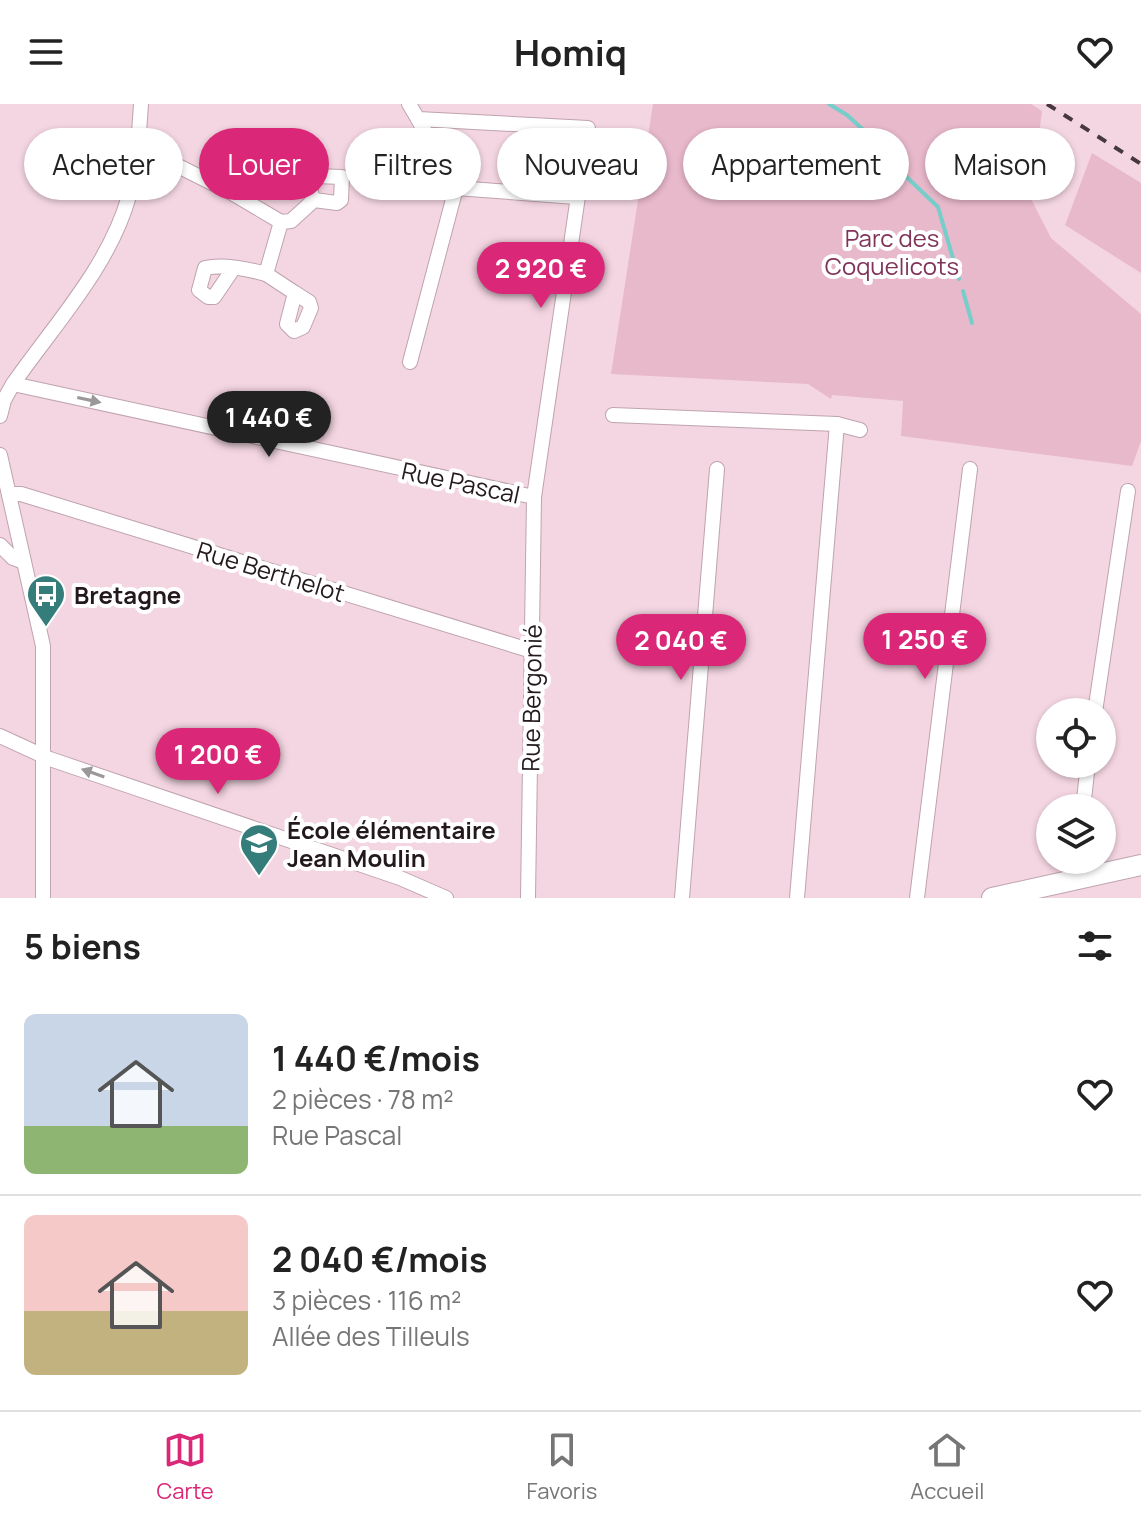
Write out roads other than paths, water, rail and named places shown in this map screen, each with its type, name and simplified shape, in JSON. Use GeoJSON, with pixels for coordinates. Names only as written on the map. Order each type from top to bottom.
{"type":"FeatureCollection","features":[{"type":"Feature","properties":{"kind":"street"},"geometry":{"type":"LineString","coordinates":[[139,128],[141,104]]}},
{"type":"Feature","properties":{"kind":"street"},"geometry":{"type":"LineString","coordinates":[[409,104],[423,128]]}},
{"type":"Feature","properties":{"kind":"street","name":"Rue Bergonié"},"geometry":{"type":"LineString","coordinates":[[418,119],[588,128]]}},
{"type":"Feature","properties":{"kind":"street"},"geometry":{"type":"LineString","coordinates":[[183,168],[281,222],[291,221],[314,200]]}},
{"type":"Feature","properties":{"kind":"street"},"geometry":{"type":"LineString","coordinates":[[0,416],[13,384],[106,251],[127,200]]}},
{"type":"Feature","properties":{"kind":"street"},"geometry":{"type":"LineString","coordinates":[[410,362],[453,200]]}},
{"type":"Feature","properties":{"kind":"street","name":"Rue Bergonié"},"geometry":{"type":"LineString","coordinates":[[528,898],[534,497],[576,200]]}},
{"type":"Feature","properties":{"kind":"street"},"geometry":{"type":"LineString","coordinates":[[266,274],[281,222]]}},
{"type":"Feature","properties":{"kind":"street"},"geometry":{"type":"LineString","coordinates":[[233,269],[266,274],[295,293]]}},
{"type":"Feature","properties":{"kind":"street","name":"Rue Pascal"},"geometry":{"type":"LineString","coordinates":[[13,384],[534,497]]}},
{"type":"Feature","properties":{"kind":"street"},"geometry":{"type":"LineString","coordinates":[[613,415],[837,424],[860,430]]}},
{"type":"Feature","properties":{"kind":"street"},"geometry":{"type":"LineString","coordinates":[[797,898],[837,424]]}},
{"type":"Feature","properties":{"kind":"street"},"geometry":{"type":"LineString","coordinates":[[0,455],[43,646],[43,898]]}},
{"type":"Feature","properties":{"kind":"street"},"geometry":{"type":"LineString","coordinates":[[682,898],[717,469]]}},
{"type":"Feature","properties":{"kind":"street"},"geometry":{"type":"LineString","coordinates":[[917,898],[970,469]]}},
{"type":"Feature","properties":{"kind":"street"},"geometry":{"type":"LineString","coordinates":[[1097,698],[1128,491]]}},
{"type":"Feature","properties":{"kind":"street","name":"Rue Berthelot"},"geometry":{"type":"LineString","coordinates":[[9,494],[21,494],[532,651]]}},
{"type":"Feature","properties":{"kind":"street"},"geometry":{"type":"LineString","coordinates":[[0,545],[13,558],[24,562]]}},
{"type":"Feature","properties":{"kind":"street"},"geometry":{"type":"LineString","coordinates":[[0,736],[44,756],[400,878],[446,898]]}},
{"type":"Feature","properties":{"kind":"street"},"geometry":{"type":"LineString","coordinates":[[1116,867],[1141,865]]}},
{"type":"Feature","properties":{"kind":"street"},"geometry":{"type":"LineString","coordinates":[[992,898],[1063,874]]}},
{"type":"Feature","properties":{"kind":"waterway"},"geometry":{"type":"LineString","coordinates":[[829,104],[847,115],[882,147],[893,164],[938,207],[959,279]]}},
{"type":"Feature","properties":{"kind":"waterway"},"geometry":{"type":"LineString","coordinates":[[963,291],[972,323]]}},
{"type":"Feature","properties":{"kind":"railway"},"geometry":{"type":"LineString","coordinates":[[1047,104],[1141,164]]}},
{"type":"Feature","properties":{"kind":"place","name":"Bretagne"},"geometry":{"type":"Point","coordinates":[46,628]}},
{"type":"Feature","properties":{"kind":"place","name":"École élémentaire Jean Moulin"},"geometry":{"type":"Point","coordinates":[259,877]}},
{"type":"Feature","properties":{"kind":"park label","name":"Parc des Coquelicots"},"geometry":{"type":"Point","coordinates":[892,251]}}]}
